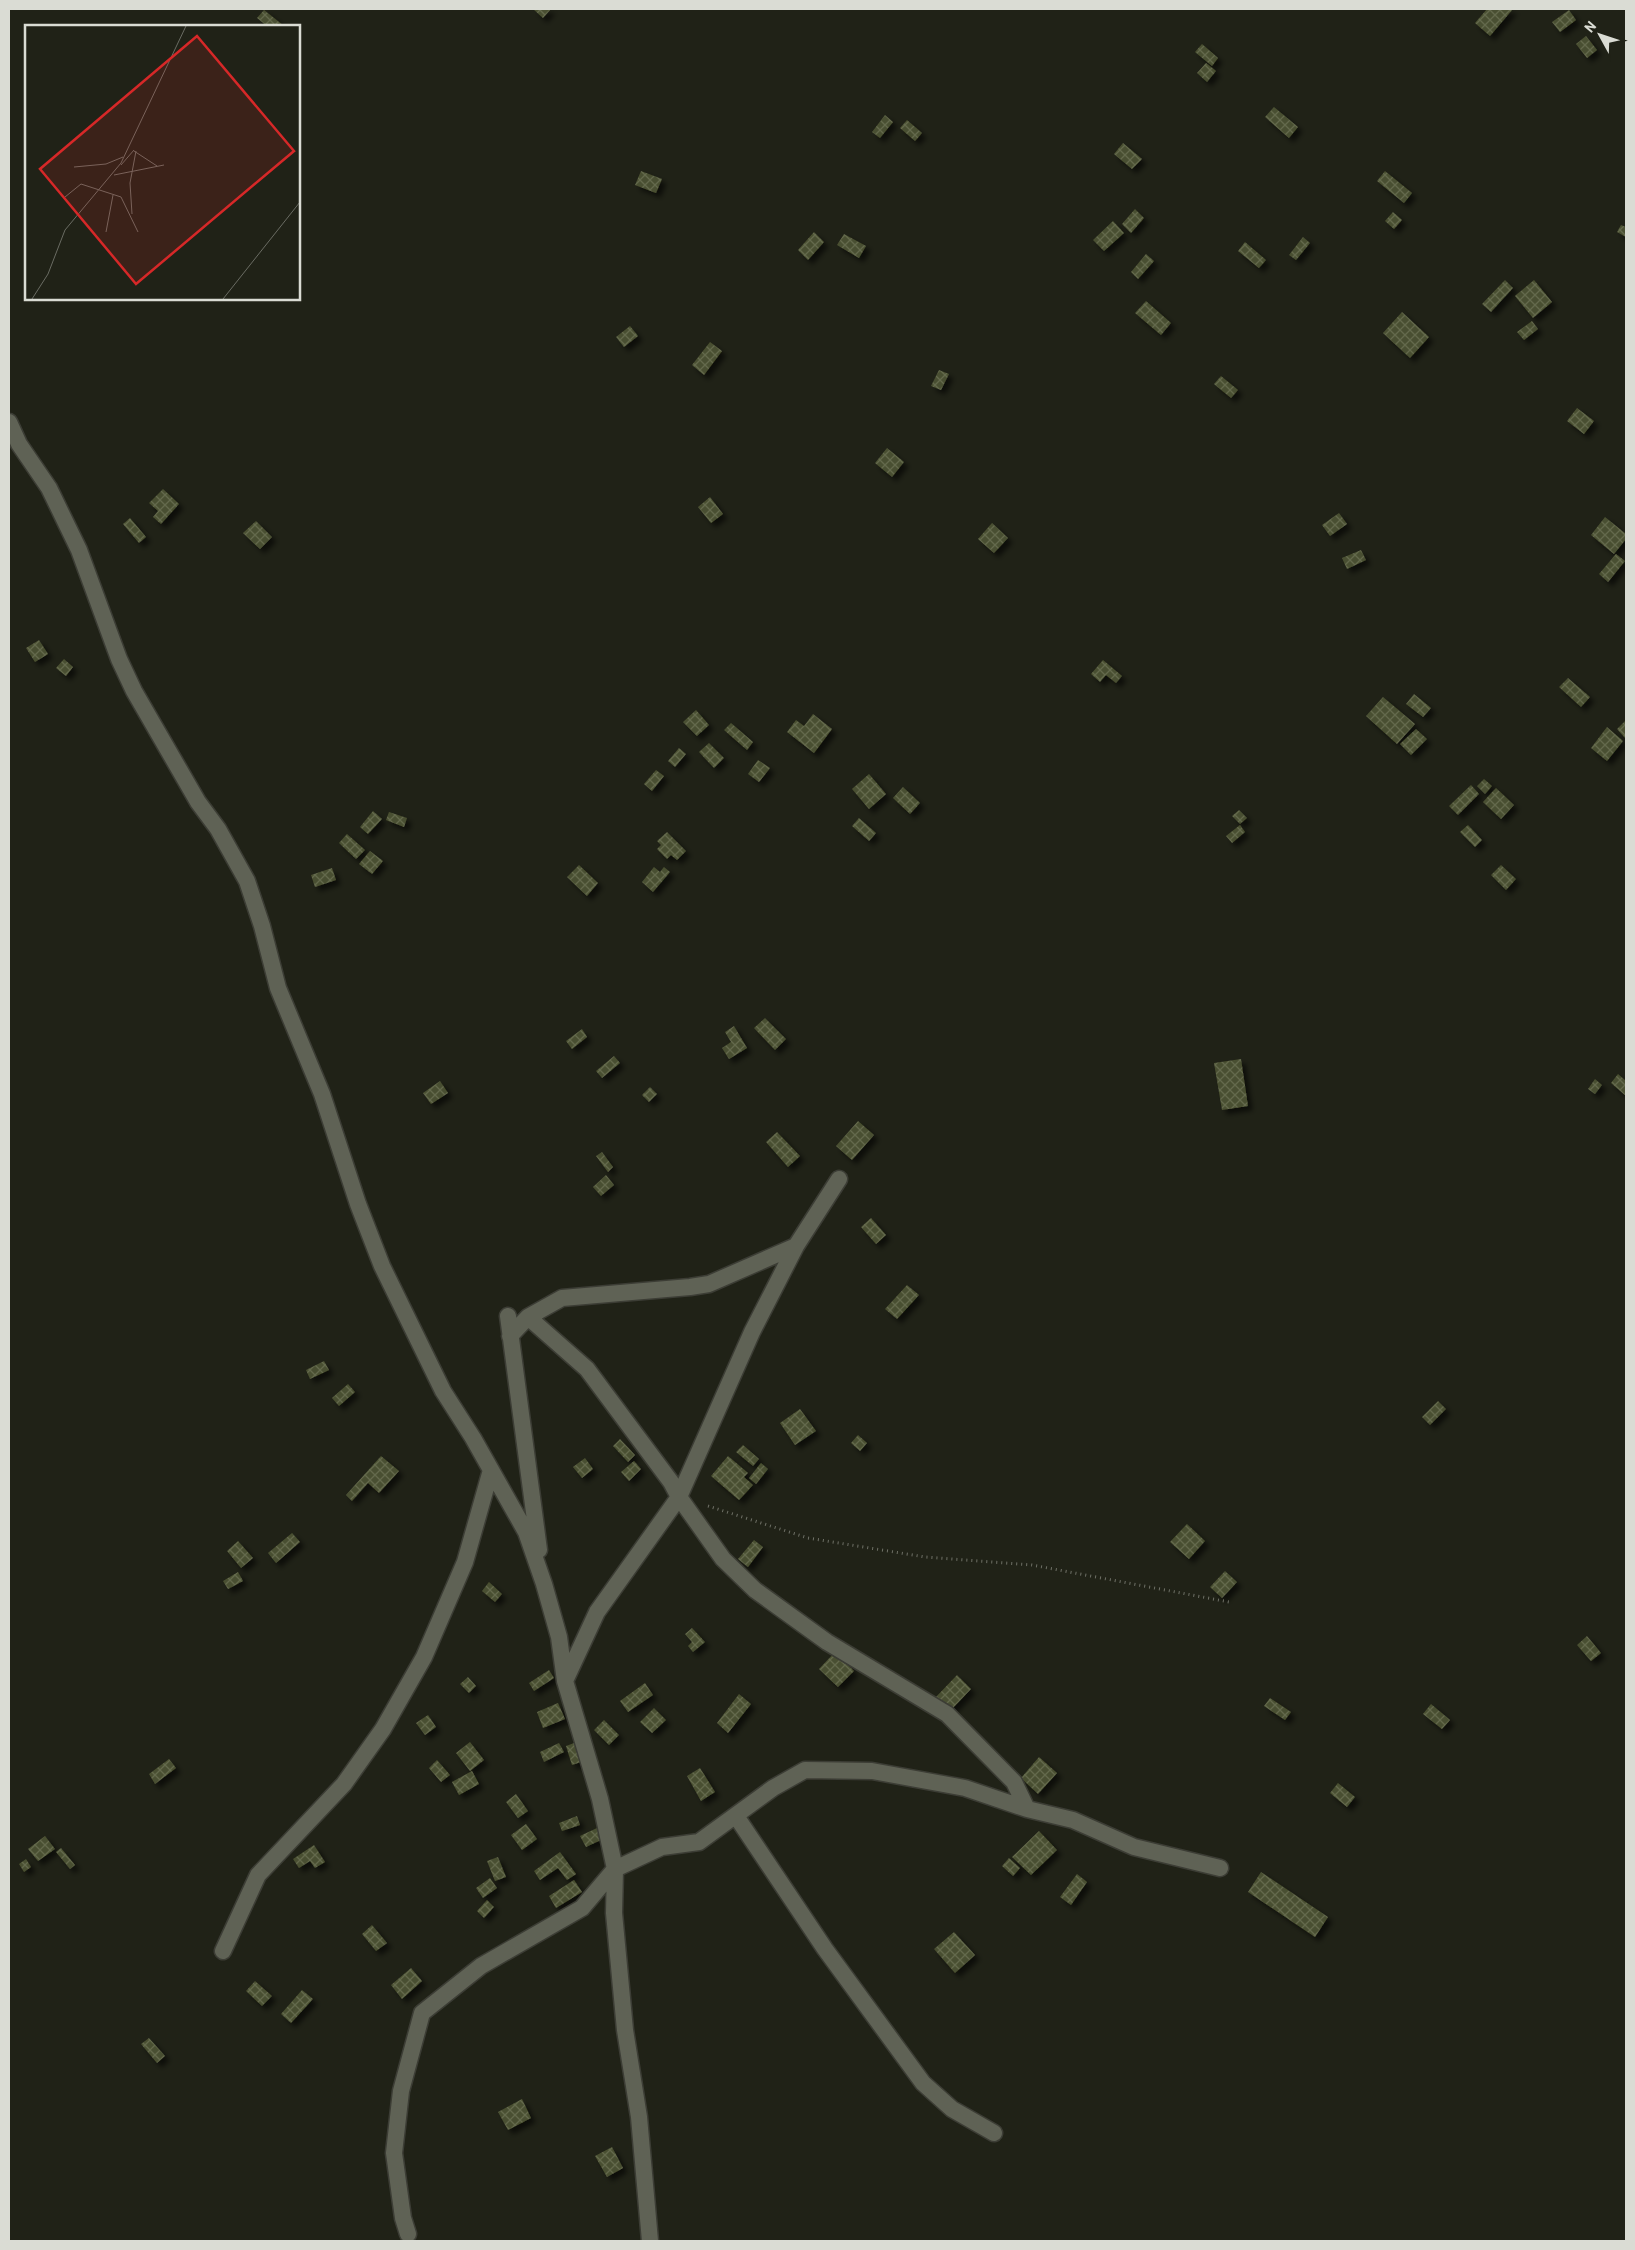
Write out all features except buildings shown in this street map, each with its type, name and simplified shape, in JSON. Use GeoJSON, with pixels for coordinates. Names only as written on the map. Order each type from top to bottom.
{"type":"FeatureCollection","features":[{"type":"Feature","properties":{"kind":"street"},"geometry":{"type":"LineString","coordinates":[[9,422],[19,444],[49,488],[79,550],[112,641],[134,691],[154,722],[171,757],[198,802],[218,829],[247,881],[262,926],[278,988],[322,1094],[358,1204],[382,1266],[444,1391],[526,1532],[544,1584],[559,1637],[565,1681],[600,1799],[615,1868],[615,1923],[626,2030],[639,2117],[650,2241]]}},
{"type":"Feature","properties":{"kind":"street"},"geometry":{"type":"LineString","coordinates":[[565,1681],[597,1612],[679,1498],[752,1332],[796,1246],[839,1178]]}},
{"type":"Feature","properties":{"kind":"street"},"geometry":{"type":"LineString","coordinates":[[510,1336],[528,1317],[562,1298],[709,1284],[796,1246]]}},
{"type":"Feature","properties":{"kind":"street"},"geometry":{"type":"LineString","coordinates":[[508,1316],[544,1584]]}},
{"type":"Feature","properties":{"kind":"street"},"geometry":{"type":"LineString","coordinates":[[528,1317],[587,1369],[671,1482],[679,1498],[723,1558],[755,1590],[827,1642],[947,1714],[1014,1782],[1027,1809]]}},
{"type":"Feature","properties":{"kind":"street"},"geometry":{"type":"LineString","coordinates":[[223,1951],[258,1875],[344,1784],[382,1729],[424,1657],[464,1562],[491,1470]]}},
{"type":"Feature","properties":{"kind":"street"},"geometry":{"type":"LineString","coordinates":[[408,2234],[402,2218],[394,2153],[401,2090],[422,2013],[481,1966],[582,1908],[615,1868],[662,1847],[698,1842],[773,1788],[805,1770],[872,1771],[965,1788],[1027,1809],[1073,1820],[1134,1847],[1220,1868]]}},
{"type":"Feature","properties":{"kind":"street"},"geometry":{"type":"LineString","coordinates":[[736,1816],[825,1950],[923,2083],[952,2109],[994,2133]]}},
{"type":"Feature","properties":{"kind":"path"},"geometry":{"type":"LineString","coordinates":[[707,1506],[808,1538],[926,1557],[1032,1565],[1229,1602]]}}]}
